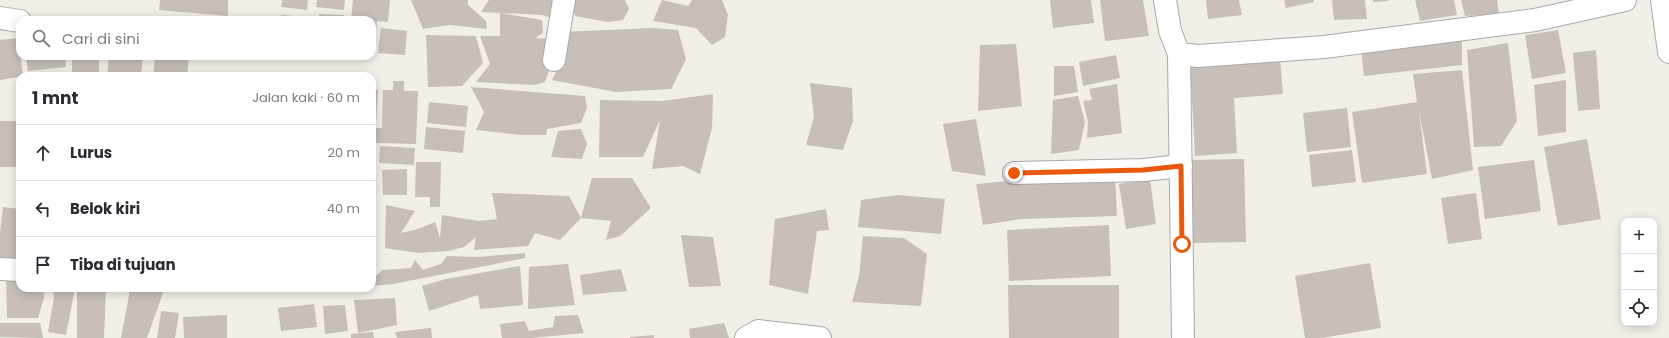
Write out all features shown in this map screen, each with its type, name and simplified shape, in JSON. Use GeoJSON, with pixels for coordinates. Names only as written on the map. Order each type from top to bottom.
{"type":"FeatureCollection","features":[{"type":"Feature","properties":{"kind":"street"},"geometry":{"type":"LineString","coordinates":[[554,60],[564,0]]}},
{"type":"Feature","properties":{"kind":"street"},"geometry":{"type":"LineString","coordinates":[[1165,0],[1170,31],[1179,54],[1183,338]]}},
{"type":"Feature","properties":{"kind":"street"},"geometry":{"type":"LineString","coordinates":[[1179,54],[1198,56],[1324,47],[1535,20],[1625,0]]}},
{"type":"Feature","properties":{"kind":"street"},"geometry":{"type":"LineString","coordinates":[[1662,0],[1669,52]]}},
{"type":"Feature","properties":{"kind":"street"},"geometry":{"type":"LineString","coordinates":[[0,18],[16,20]]}},
{"type":"Feature","properties":{"kind":"street"},"geometry":{"type":"LineString","coordinates":[[1014,173],[1143,170],[1181,166]]}},
{"type":"Feature","properties":{"kind":"street"},"geometry":{"type":"LineString","coordinates":[[0,269],[16,270]]}},
{"type":"Feature","properties":{"kind":"street"},"geometry":{"type":"LineString","coordinates":[[746,338],[758,331],[820,338]]}},
{"type":"Feature","properties":{"kind":"building"},"geometry":{"type":"Polygon","coordinates":[[[160,0],[228,0],[228,16],[159,10],[160,0]]]}},
{"type":"Feature","properties":{"kind":"building"},"geometry":{"type":"Polygon","coordinates":[[[282,0],[308,0],[307,10],[281,7],[282,0]]]}},
{"type":"Feature","properties":{"kind":"building"},"geometry":{"type":"Polygon","coordinates":[[[317,0],[345,0],[344,10],[316,7],[317,0]]]}},
{"type":"Feature","properties":{"kind":"building"},"geometry":{"type":"Polygon","coordinates":[[[353,0],[390,0],[388,22],[377,21],[376,30],[376,16],[351,16],[353,0]]]}},
{"type":"Feature","properties":{"kind":"building"},"geometry":{"type":"Polygon","coordinates":[[[411,0],[468,0],[468,5],[486,21],[487,29],[449,25],[423,29],[411,0]]]}},
{"type":"Feature","properties":{"kind":"building"},"geometry":{"type":"Polygon","coordinates":[[[489,0],[553,0],[559,20],[542,15],[481,12],[489,0]]]}},
{"type":"Feature","properties":{"kind":"building"},"geometry":{"type":"Polygon","coordinates":[[[572,0],[625,0],[629,9],[623,20],[608,22],[575,16],[572,0]]]}},
{"type":"Feature","properties":{"kind":"building"},"geometry":{"type":"Polygon","coordinates":[[[662,0],[688,6],[692,0],[722,0],[728,15],[725,37],[712,45],[696,28],[653,21],[662,0]]]}},
{"type":"Feature","properties":{"kind":"building"},"geometry":{"type":"Polygon","coordinates":[[[1050,0],[1091,0],[1094,23],[1053,28],[1050,0]]]}},
{"type":"Feature","properties":{"kind":"building"},"geometry":{"type":"Polygon","coordinates":[[[1100,0],[1143,0],[1149,36],[1105,41],[1100,0]]]}},
{"type":"Feature","properties":{"kind":"building"},"geometry":{"type":"Polygon","coordinates":[[[1206,0],[1239,0],[1242,15],[1208,19],[1206,0]]]}},
{"type":"Feature","properties":{"kind":"building"},"geometry":{"type":"Polygon","coordinates":[[[1284,0],[1314,0],[1314,2],[1286,8],[1284,0]]]}},
{"type":"Feature","properties":{"kind":"building"},"geometry":{"type":"Polygon","coordinates":[[[1332,0],[1365,0],[1367,19],[1334,20],[1332,0]]]}},
{"type":"Feature","properties":{"kind":"building"},"geometry":{"type":"Polygon","coordinates":[[[1373,0],[1388,0],[1388,1],[1373,2],[1373,0]]]}},
{"type":"Feature","properties":{"kind":"building"},"geometry":{"type":"Polygon","coordinates":[[[1415,0],[1454,0],[1457,15],[1420,21],[1415,0]]]}},
{"type":"Feature","properties":{"kind":"building"},"geometry":{"type":"Polygon","coordinates":[[[1461,0],[1497,0],[1499,14],[1465,16],[1461,0]]]}},
{"type":"Feature","properties":{"kind":"building"},"geometry":{"type":"Polygon","coordinates":[[[500,13],[542,20],[543,33],[535,38],[548,39],[549,71],[545,82],[535,85],[476,82],[490,64],[480,36],[500,36],[500,13]]]}},
{"type":"Feature","properties":{"kind":"building"},"geometry":{"type":"Polygon","coordinates":[[[319,14],[344,15],[344,16],[319,16],[319,14]]]}},
{"type":"Feature","properties":{"kind":"building"},"geometry":{"type":"Polygon","coordinates":[[[381,28],[407,31],[405,55],[378,53],[381,28]]]}},
{"type":"Feature","properties":{"kind":"building"},"geometry":{"type":"Polygon","coordinates":[[[653,28],[678,30],[686,59],[671,89],[616,92],[552,80],[563,58],[560,32],[653,28]]]}},
{"type":"Feature","properties":{"kind":"building"},"geometry":{"type":"Polygon","coordinates":[[[1558,30],[1566,73],[1532,79],[1525,35],[1558,30]]]}},
{"type":"Feature","properties":{"kind":"building"},"geometry":{"type":"Polygon","coordinates":[[[426,35],[476,36],[483,63],[462,86],[428,87],[426,35]]]}},
{"type":"Feature","properties":{"kind":"building"},"geometry":{"type":"Polygon","coordinates":[[[1462,36],[1462,65],[1364,76],[1361,49],[1462,36]]]}},
{"type":"Feature","properties":{"kind":"building"},"geometry":{"type":"Polygon","coordinates":[[[16,38],[16,60],[21,60],[22,72],[16,72],[16,77],[0,80],[0,40],[16,38]]]}},
{"type":"Feature","properties":{"kind":"building"},"geometry":{"type":"Polygon","coordinates":[[[1508,43],[1517,121],[1501,146],[1474,147],[1467,50],[1508,43]]]}},
{"type":"Feature","properties":{"kind":"building"},"geometry":{"type":"Polygon","coordinates":[[[1016,44],[1022,106],[978,111],[980,45],[1016,44]]]}},
{"type":"Feature","properties":{"kind":"building"},"geometry":{"type":"Polygon","coordinates":[[[1596,50],[1600,109],[1578,111],[1573,53],[1596,50]]]}},
{"type":"Feature","properties":{"kind":"building"},"geometry":{"type":"Polygon","coordinates":[[[1116,55],[1120,78],[1083,86],[1079,62],[1116,55]]]}},
{"type":"Feature","properties":{"kind":"building"},"geometry":{"type":"Polygon","coordinates":[[[1280,58],[1283,94],[1234,98],[1237,153],[1195,156],[1190,63],[1280,58]]]}},
{"type":"Feature","properties":{"kind":"building"},"geometry":{"type":"Polygon","coordinates":[[[27,60],[65,60],[66,67],[28,71],[27,60]]]}},
{"type":"Feature","properties":{"kind":"building"},"geometry":{"type":"Polygon","coordinates":[[[72,60],[99,60],[99,72],[72,72],[72,60]]]}},
{"type":"Feature","properties":{"kind":"building"},"geometry":{"type":"Polygon","coordinates":[[[109,60],[143,60],[141,72],[107,72],[109,60]]]}},
{"type":"Feature","properties":{"kind":"building"},"geometry":{"type":"Polygon","coordinates":[[[155,60],[189,60],[187,72],[153,72],[155,60]]]}},
{"type":"Feature","properties":{"kind":"building"},"geometry":{"type":"Polygon","coordinates":[[[1054,66],[1074,66],[1078,92],[1054,96],[1054,66]]]}},
{"type":"Feature","properties":{"kind":"building"},"geometry":{"type":"Polygon","coordinates":[[[1462,70],[1473,170],[1432,179],[1419,111],[1427,174],[1362,183],[1352,112],[1417,102],[1413,74],[1462,70]]]}},
{"type":"Feature","properties":{"kind":"building"},"geometry":{"type":"Polygon","coordinates":[[[1566,80],[1566,132],[1538,136],[1534,85],[1566,80]]]}},
{"type":"Feature","properties":{"kind":"building"},"geometry":{"type":"Polygon","coordinates":[[[393,81],[404,81],[404,91],[418,91],[416,144],[376,143],[376,128],[382,128],[383,90],[393,90],[393,81]]]}},
{"type":"Feature","properties":{"kind":"building"},"geometry":{"type":"Polygon","coordinates":[[[810,83],[852,88],[853,121],[843,150],[806,145],[814,117],[810,83]]]}},
{"type":"Feature","properties":{"kind":"building"},"geometry":{"type":"Polygon","coordinates":[[[1117,84],[1122,133],[1087,138],[1088,122],[1083,101],[1092,100],[1089,89],[1117,84]]]}},
{"type":"Feature","properties":{"kind":"building"},"geometry":{"type":"Polygon","coordinates":[[[471,87],[585,96],[587,108],[581,123],[547,129],[546,135],[521,135],[476,130],[484,112],[471,87]]]}},
{"type":"Feature","properties":{"kind":"building"},"geometry":{"type":"Polygon","coordinates":[[[376,90],[378,90],[376,123],[376,90]]]}},
{"type":"Feature","properties":{"kind":"building"},"geometry":{"type":"Polygon","coordinates":[[[713,94],[712,128],[700,174],[683,166],[652,169],[660,120],[643,157],[599,157],[600,100],[663,101],[713,94]]]}},
{"type":"Feature","properties":{"kind":"building"},"geometry":{"type":"Polygon","coordinates":[[[1078,96],[1085,122],[1079,150],[1051,154],[1053,100],[1078,96]]]}},
{"type":"Feature","properties":{"kind":"building"},"geometry":{"type":"Polygon","coordinates":[[[429,102],[468,106],[466,127],[427,123],[429,102]]]}},
{"type":"Feature","properties":{"kind":"building"},"geometry":{"type":"Polygon","coordinates":[[[1347,108],[1351,147],[1307,152],[1303,113],[1347,108]]]}},
{"type":"Feature","properties":{"kind":"building"},"geometry":{"type":"Polygon","coordinates":[[[976,119],[986,176],[952,171],[943,124],[976,119]]]}},
{"type":"Feature","properties":{"kind":"building"},"geometry":{"type":"Polygon","coordinates":[[[0,121],[16,121],[16,167],[0,167],[0,121]]]}},
{"type":"Feature","properties":{"kind":"building"},"geometry":{"type":"Polygon","coordinates":[[[426,127],[465,131],[463,153],[424,149],[426,127]]]}},
{"type":"Feature","properties":{"kind":"building"},"geometry":{"type":"Polygon","coordinates":[[[581,129],[587,144],[582,159],[551,157],[558,131],[581,129]]]}},
{"type":"Feature","properties":{"kind":"building"},"geometry":{"type":"Polygon","coordinates":[[[1587,139],[1601,219],[1558,226],[1544,147],[1587,139]]]}},
{"type":"Feature","properties":{"kind":"building"},"geometry":{"type":"Polygon","coordinates":[[[380,146],[415,148],[414,165],[379,163],[380,146]]]}},
{"type":"Feature","properties":{"kind":"building"},"geometry":{"type":"Polygon","coordinates":[[[1352,150],[1356,182],[1312,187],[1309,155],[1352,150]]]}},
{"type":"Feature","properties":{"kind":"building"},"geometry":{"type":"Polygon","coordinates":[[[1244,159],[1246,242],[1193,243],[1190,160],[1244,159]]]}},
{"type":"Feature","properties":{"kind":"building"},"geometry":{"type":"Polygon","coordinates":[[[1534,160],[1541,211],[1485,219],[1478,167],[1534,160]]]}},
{"type":"Feature","properties":{"kind":"building"},"geometry":{"type":"Polygon","coordinates":[[[416,162],[441,162],[440,207],[430,207],[430,197],[415,197],[416,162]]]}},
{"type":"Feature","properties":{"kind":"building"},"geometry":{"type":"Polygon","coordinates":[[[407,169],[407,195],[383,195],[382,170],[407,169]]]}},
{"type":"Feature","properties":{"kind":"building"},"geometry":{"type":"Polygon","coordinates":[[[592,178],[632,178],[651,208],[620,236],[606,240],[611,221],[581,218],[592,178]]]}},
{"type":"Feature","properties":{"kind":"building"},"geometry":{"type":"Polygon","coordinates":[[[1115,179],[1117,216],[1021,219],[983,225],[976,184],[1020,180],[1115,179]]]}},
{"type":"Feature","properties":{"kind":"building"},"geometry":{"type":"Polygon","coordinates":[[[1150,179],[1156,224],[1126,229],[1119,184],[1150,179]]]}},
{"type":"Feature","properties":{"kind":"building"},"geometry":{"type":"Polygon","coordinates":[[[492,193],[569,196],[581,218],[560,240],[535,233],[528,246],[474,250],[476,237],[464,247],[449,251],[418,253],[385,248],[386,205],[415,211],[401,233],[418,229],[435,222],[440,238],[442,215],[479,221],[497,219],[492,193]]]}},
{"type":"Feature","properties":{"kind":"building"},"geometry":{"type":"Polygon","coordinates":[[[1476,193],[1482,239],[1448,244],[1441,198],[1476,193]]]}},
{"type":"Feature","properties":{"kind":"building"},"geometry":{"type":"Polygon","coordinates":[[[898,195],[945,199],[941,234],[858,227],[861,200],[898,195]]]}},
{"type":"Feature","properties":{"kind":"building"},"geometry":{"type":"Polygon","coordinates":[[[3,207],[16,209],[16,259],[0,257],[0,232],[3,207]]]}},
{"type":"Feature","properties":{"kind":"building"},"geometry":{"type":"Polygon","coordinates":[[[826,209],[829,230],[817,231],[808,294],[769,285],[775,219],[826,209]]]}},
{"type":"Feature","properties":{"kind":"building"},"geometry":{"type":"Polygon","coordinates":[[[1109,225],[1111,276],[1009,281],[1007,230],[1109,225]]]}},
{"type":"Feature","properties":{"kind":"building"},"geometry":{"type":"Polygon","coordinates":[[[681,235],[713,237],[721,286],[689,287],[681,235]]]}},
{"type":"Feature","properties":{"kind":"building"},"geometry":{"type":"Polygon","coordinates":[[[863,236],[904,238],[927,254],[921,306],[852,302],[859,276],[863,236]]]}},
{"type":"Feature","properties":{"kind":"building"},"geometry":{"type":"Polygon","coordinates":[[[525,253],[525,258],[393,284],[376,286],[376,276],[382,270],[411,268],[415,260],[423,270],[441,264],[447,256],[478,257],[525,253]]]}},
{"type":"Feature","properties":{"kind":"building"},"geometry":{"type":"Polygon","coordinates":[[[1370,263],[1381,328],[1322,338],[1305,338],[1295,276],[1370,263]]]}},
{"type":"Feature","properties":{"kind":"building"},"geometry":{"type":"Polygon","coordinates":[[[568,264],[575,305],[528,309],[529,267],[568,264]]]}},
{"type":"Feature","properties":{"kind":"building"},"geometry":{"type":"Polygon","coordinates":[[[520,266],[523,305],[480,309],[478,295],[429,311],[422,286],[446,279],[520,266]]]}},
{"type":"Feature","properties":{"kind":"building"},"geometry":{"type":"Polygon","coordinates":[[[621,269],[627,291],[583,295],[580,275],[621,269]]]}},
{"type":"Feature","properties":{"kind":"building"},"geometry":{"type":"Polygon","coordinates":[[[16,274],[16,292],[44,292],[44,298],[38,318],[7,318],[6,275],[16,274]]]}},
{"type":"Feature","properties":{"kind":"building"},"geometry":{"type":"Polygon","coordinates":[[[1008,285],[1119,285],[1119,338],[1009,338],[1008,285]]]}},
{"type":"Feature","properties":{"kind":"building"},"geometry":{"type":"Polygon","coordinates":[[[53,292],[74,292],[66,335],[48,332],[54,298],[53,292]]]}},
{"type":"Feature","properties":{"kind":"building"},"geometry":{"type":"Polygon","coordinates":[[[77,292],[106,292],[104,338],[77,338],[77,292]]]}},
{"type":"Feature","properties":{"kind":"building"},"geometry":{"type":"Polygon","coordinates":[[[130,292],[163,292],[147,338],[121,338],[130,292]]]}},
{"type":"Feature","properties":{"kind":"building"},"geometry":{"type":"Polygon","coordinates":[[[395,298],[397,325],[358,333],[354,300],[395,298]]]}},
{"type":"Feature","properties":{"kind":"building"},"geometry":{"type":"Polygon","coordinates":[[[314,304],[317,327],[281,331],[278,308],[314,304]]]}},
{"type":"Feature","properties":{"kind":"building"},"geometry":{"type":"Polygon","coordinates":[[[345,305],[348,331],[325,334],[323,306],[345,305]]]}},
{"type":"Feature","properties":{"kind":"building"},"geometry":{"type":"Polygon","coordinates":[[[161,311],[179,313],[175,338],[157,338],[161,311]]]}},
{"type":"Feature","properties":{"kind":"building"},"geometry":{"type":"Polygon","coordinates":[[[227,315],[227,338],[184,338],[183,317],[227,315]]]}},
{"type":"Feature","properties":{"kind":"building"},"geometry":{"type":"Polygon","coordinates":[[[578,315],[584,333],[531,338],[502,338],[500,324],[525,321],[529,331],[553,327],[555,316],[578,315]]]}},
{"type":"Feature","properties":{"kind":"building"},"geometry":{"type":"Polygon","coordinates":[[[0,323],[40,323],[43,338],[0,337],[0,323]]]}},
{"type":"Feature","properties":{"kind":"building"},"geometry":{"type":"Polygon","coordinates":[[[724,323],[729,338],[690,338],[689,329],[724,323]]]}},
{"type":"Feature","properties":{"kind":"building"},"geometry":{"type":"Polygon","coordinates":[[[431,328],[432,338],[397,338],[395,332],[431,328]]]}},
{"type":"Feature","properties":{"kind":"building"},"geometry":{"type":"Polygon","coordinates":[[[373,332],[374,338],[351,338],[351,334],[373,332]]]}},
{"type":"Feature","properties":{"kind":"building"},"geometry":{"type":"Polygon","coordinates":[[[654,335],[654,338],[630,338],[630,337],[654,335]]]}},
{"type":"Feature","properties":{"kind":"route"},"geometry":{"type":"LineString","coordinates":[[1014,173],[1143,170],[1181,166],[1182,244]]}}]}
